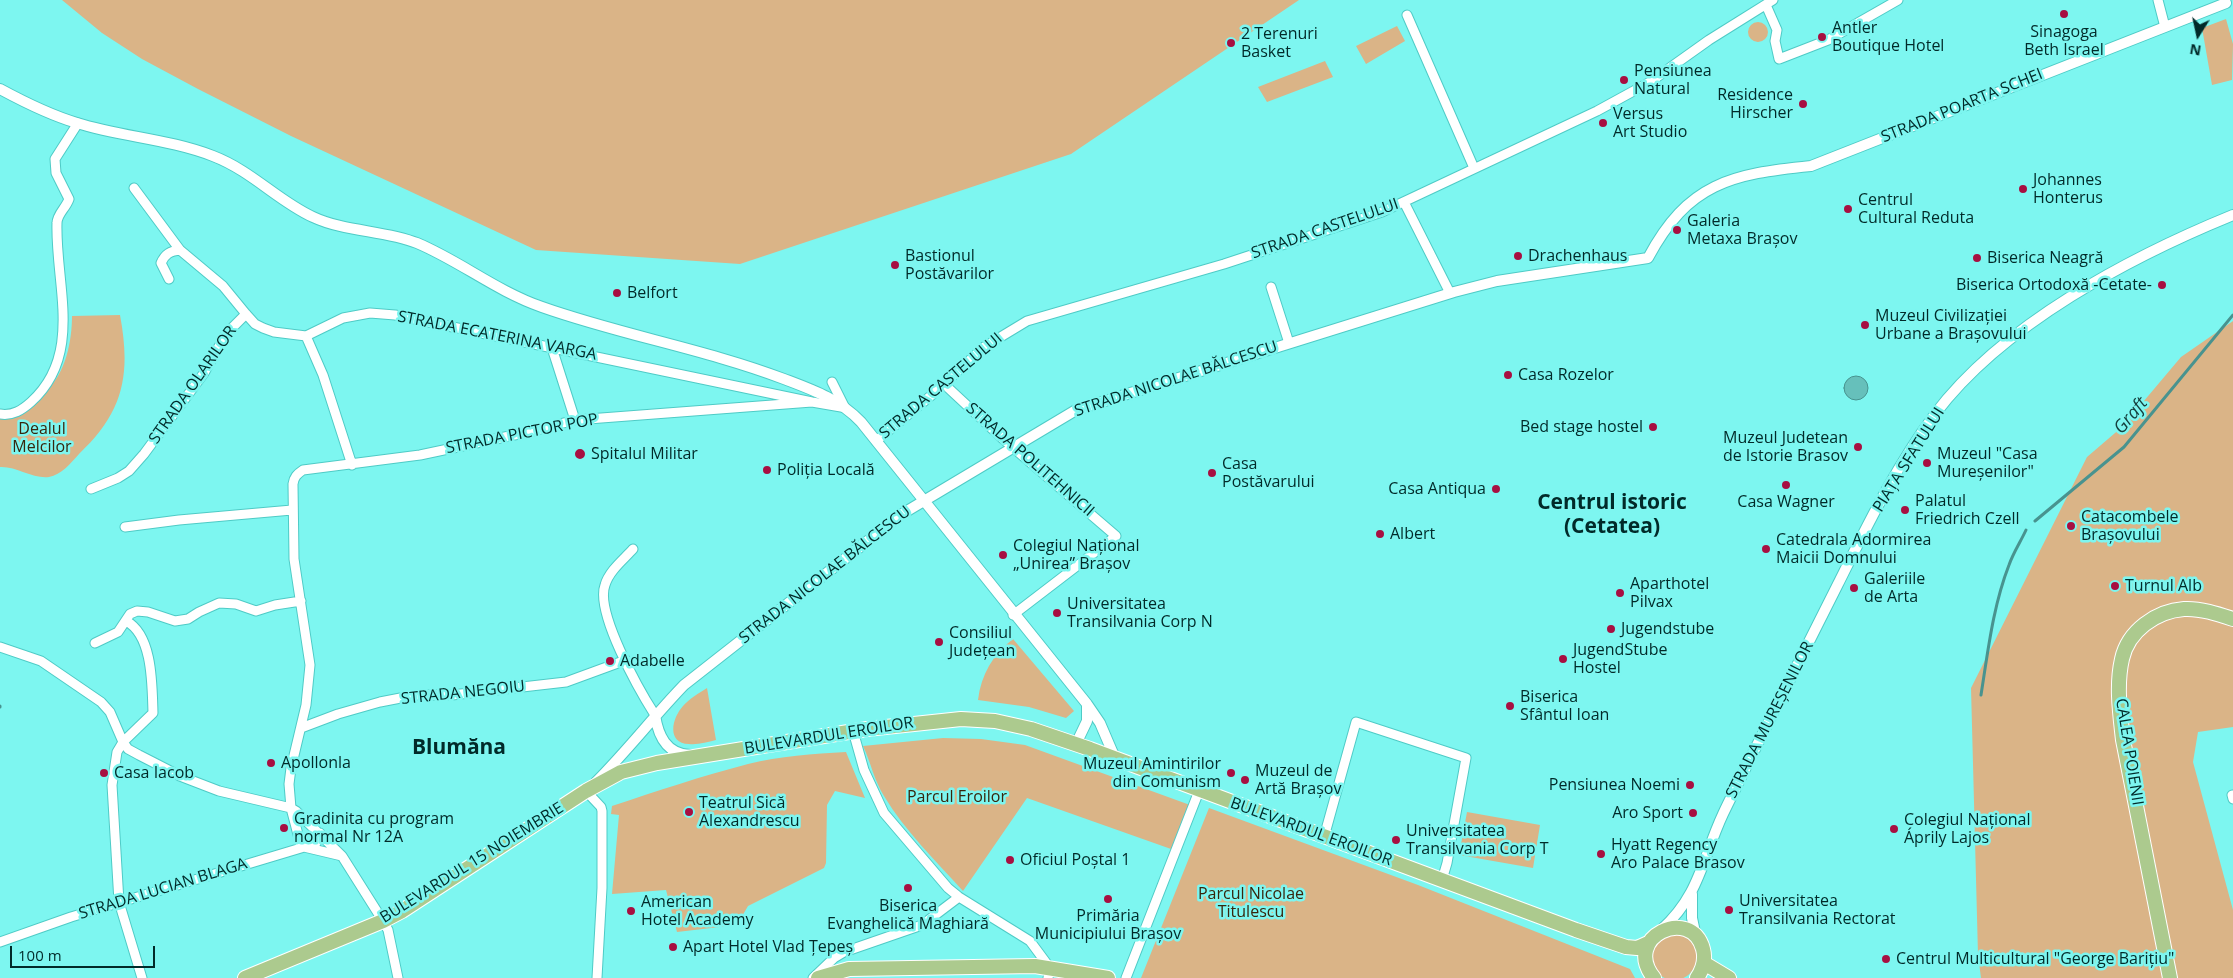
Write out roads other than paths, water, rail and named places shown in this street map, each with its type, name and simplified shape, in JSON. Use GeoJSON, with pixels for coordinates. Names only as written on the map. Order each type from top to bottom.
{"type":"FeatureCollection","features":[{"type":"Feature","properties":{"kind":"main road","name":"CALEA POIENII"},"geometry":{"type":"LineString","coordinates":[[2170,978],[2123,740],[2119,686],[2122,657],[2126,644],[2143,624],[2170,612],[2196,609],[2233,619]]}},
{"type":"Feature","properties":{"kind":"main road","name":"BULEVARDUL EROILOR"},"geometry":{"type":"LineString","coordinates":[[586,791],[622,772],[657,763],[852,731],[961,719],[995,721],[1031,729],[1076,744],[1626,947],[1637,948],[1673,927],[1682,928],[1696,937]]}},
{"type":"Feature","properties":{"kind":"main road","name":"BULEVARDUL 15 NOIEMBRIE"},"geometry":{"type":"LineString","coordinates":[[245,978],[383,920],[402,910],[586,791]]}},
{"type":"Feature","properties":{"kind":"main road"},"geometry":{"type":"LineString","coordinates":[[1696,937],[1702,945],[1704,963],[1697,978]]}},
{"type":"Feature","properties":{"kind":"main road"},"geometry":{"type":"LineString","coordinates":[[1653,938],[1645,961],[1654,978]]}},
{"type":"Feature","properties":{"kind":"main road"},"geometry":{"type":"LineString","coordinates":[[1704,963],[1729,978]]}},
{"type":"Feature","properties":{"kind":"main road"},"geometry":{"type":"LineString","coordinates":[[818,978],[849,969],[1035,966],[1049,973],[1108,978]]}},
{"type":"Feature","properties":{"kind":"street"},"geometry":{"type":"LineString","coordinates":[[1769,2],[1777,30],[1775,41],[1779,59],[1828,40],[1898,0]]}},
{"type":"Feature","properties":{"kind":"street"},"geometry":{"type":"LineString","coordinates":[[2158,0],[2165,27]]}},
{"type":"Feature","properties":{"kind":"street","name":"STRADA CASTELULUI"},"geometry":{"type":"LineString","coordinates":[[876,441],[944,384],[984,347],[1027,320],[1224,264],[1360,220],[1404,202],[1597,112],[1650,82],[1709,40],[1769,2]]}},
{"type":"Feature","properties":{"kind":"street","name":"STRADA POARTA SCHEI"},"geometry":{"type":"LineString","coordinates":[[1648,258],[1675,216],[1689,202],[1707,189],[1726,181],[1777,169],[1811,166],[2226,3]]}},
{"type":"Feature","properties":{"kind":"street"},"geometry":{"type":"LineString","coordinates":[[1407,15],[1474,168]]}},
{"type":"Feature","properties":{"kind":"street"},"geometry":{"type":"LineString","coordinates":[[0,89],[44,111],[78,123],[178,144],[213,156],[237,166],[313,217],[396,236],[416,243],[436,252],[486,282],[540,307],[739,362],[824,394],[854,415],[1087,704],[1100,723],[1115,758]]}},
{"type":"Feature","properties":{"kind":"street"},"geometry":{"type":"LineString","coordinates":[[0,414],[12,414],[24,408],[42,392],[52,376],[60,356],[63,318],[57,222],[69,199],[54,166],[55,159],[78,123]]}},
{"type":"Feature","properties":{"kind":"street"},"geometry":{"type":"LineString","coordinates":[[134,188],[180,250],[223,286],[255,324],[274,332],[306,336],[323,375],[352,464]]}},
{"type":"Feature","properties":{"kind":"street"},"geometry":{"type":"LineString","coordinates":[[1404,202],[1450,293]]}},
{"type":"Feature","properties":{"kind":"street","name":"PIAȚA SFATULUI"},"geometry":{"type":"LineString","coordinates":[[1855,550],[1916,442],[1936,413],[1974,371],[2020,331],[2093,281],[2233,215]]}},
{"type":"Feature","properties":{"kind":"street"},"geometry":{"type":"LineString","coordinates":[[169,279],[161,263],[170,252],[180,250]]}},
{"type":"Feature","properties":{"kind":"street","name":"STRADA NICOLAE BĂLCESCU"},"geometry":{"type":"LineString","coordinates":[[586,791],[625,752],[655,715],[684,685],[902,514],[1012,446],[1076,410],[1450,293],[1497,281],[1648,258]]}},
{"type":"Feature","properties":{"kind":"street"},"geometry":{"type":"LineString","coordinates":[[1271,287],[1289,343]]}},
{"type":"Feature","properties":{"kind":"street","name":"STRADA ECATERINA VARGA"},"geometry":{"type":"LineString","coordinates":[[306,336],[343,318],[370,313],[394,316],[845,408]]}},
{"type":"Feature","properties":{"kind":"street","name":"STRADA OLARILOR"},"geometry":{"type":"LineString","coordinates":[[91,488],[118,478],[129,471],[144,454],[204,373],[226,334],[246,314]]}},
{"type":"Feature","properties":{"kind":"street"},"geometry":{"type":"LineString","coordinates":[[552,348],[575,420]]}},
{"type":"Feature","properties":{"kind":"street"},"geometry":{"type":"LineString","coordinates":[[832,382],[845,408]]}},
{"type":"Feature","properties":{"kind":"street","name":"STRADA POLITEHNICII"},"geometry":{"type":"LineString","coordinates":[[944,384],[1116,536],[1014,615]]}},
{"type":"Feature","properties":{"kind":"street","name":"STRADA PICTOR POP"},"geometry":{"type":"LineString","coordinates":[[292,510],[294,477],[304,470],[420,455],[534,431],[575,420],[812,402]]}},
{"type":"Feature","properties":{"kind":"street"},"geometry":{"type":"LineString","coordinates":[[126,527],[179,520],[292,510],[294,559],[310,665],[310,684],[291,768],[291,808],[301,846],[342,856]]}},
{"type":"Feature","properties":{"kind":"street"},"geometry":{"type":"LineString","coordinates":[[633,549],[607,578],[602,596],[603,605],[640,691],[655,715],[660,736],[669,748],[684,754],[707,755]]}},
{"type":"Feature","properties":{"kind":"street","name":"STRADA MUREȘENILOR"},"geometry":{"type":"LineString","coordinates":[[1653,938],[1680,911],[1692,893],[1722,815],[1855,550]]}},
{"type":"Feature","properties":{"kind":"street"},"geometry":{"type":"LineString","coordinates":[[95,643],[118,632],[130,614],[136,611],[148,612],[176,621],[188,619],[199,612],[220,604],[236,604],[256,610],[301,601]]}},
{"type":"Feature","properties":{"kind":"street"},"geometry":{"type":"LineString","coordinates":[[126,621],[134,624],[147,648],[153,713],[123,742],[117,752],[112,785],[119,902],[142,978]]}},
{"type":"Feature","properties":{"kind":"street"},"geometry":{"type":"LineString","coordinates":[[0,647],[41,661],[101,702],[110,712],[128,749],[180,776],[212,788],[291,808],[320,833],[342,856],[383,920],[388,930],[398,978]]}},
{"type":"Feature","properties":{"kind":"street","name":"STRADA NEGOIU"},"geometry":{"type":"LineString","coordinates":[[301,728],[338,714],[380,702],[416,695],[452,695],[566,682],[626,660]]}},
{"type":"Feature","properties":{"kind":"street"},"geometry":{"type":"LineString","coordinates":[[1076,744],[1087,721],[1087,704]]}},
{"type":"Feature","properties":{"kind":"street"},"geometry":{"type":"LineString","coordinates":[[1324,837],[1356,722],[1466,758],[1447,863],[1442,880]]}},
{"type":"Feature","properties":{"kind":"street"},"geometry":{"type":"LineString","coordinates":[[852,731],[864,770],[884,813],[948,888],[1030,942],[1049,973]]}},
{"type":"Feature","properties":{"kind":"street"},"geometry":{"type":"LineString","coordinates":[[1126,978],[1199,790]]}},
{"type":"Feature","properties":{"kind":"street"},"geometry":{"type":"LineString","coordinates":[[586,791],[601,807],[602,811],[602,888],[597,978]]}},
{"type":"Feature","properties":{"kind":"street","name":"STRADA LUCIAN BLAGA"},"geometry":{"type":"LineString","coordinates":[[0,942],[24,932],[119,902],[316,843],[320,833]]}},
{"type":"Feature","properties":{"kind":"street","name":"STRADA MUREȘENILOR"},"geometry":{"type":"LineString","coordinates":[[1692,893],[1692,918],[1696,937]]}},
{"type":"Feature","properties":{"kind":"street"},"geometry":{"type":"LineString","coordinates":[[813,978],[834,958],[844,952],[922,925],[959,897]]}},
{"type":"Feature","properties":{"kind":"water"},"geometry":{"type":"Polygon","coordinates":[[[1856,376],[1865,379],[1868,388],[1865,397],[1856,400],[1847,397],[1844,388],[1847,379],[1856,376]]]}},
{"type":"Feature","properties":{"kind":"waterway","name":"Graft"},"geometry":{"type":"LineString","coordinates":[[2035,521],[2124,447],[2233,315]]}},
{"type":"Feature","properties":{"kind":"waterway","name":"Graft"},"geometry":{"type":"LineString","coordinates":[[1981,695],[1992,629],[2003,581],[2026,530]]}},
{"type":"Feature","properties":{"kind":"place","name":"Sinagoga Beth Israel"},"geometry":{"type":"Point","coordinates":[2064,14]}},
{"type":"Feature","properties":{"kind":"place","name":"Antler Boutique Hotel"},"geometry":{"type":"Point","coordinates":[1822,37]}},
{"type":"Feature","properties":{"kind":"place","name":"2 Terenuri Basket"},"geometry":{"type":"Point","coordinates":[1231,43]}},
{"type":"Feature","properties":{"kind":"place","name":"Pensiunea Natural"},"geometry":{"type":"Point","coordinates":[1624,80]}},
{"type":"Feature","properties":{"kind":"place","name":"Residence Hirscher"},"geometry":{"type":"Point","coordinates":[1803,104]}},
{"type":"Feature","properties":{"kind":"place","name":"Versus Art Studio"},"geometry":{"type":"Point","coordinates":[1603,123]}},
{"type":"Feature","properties":{"kind":"place","name":"Johannes Honterus"},"geometry":{"type":"Point","coordinates":[2023,189]}},
{"type":"Feature","properties":{"kind":"place","name":"Centrul Cultural Reduta"},"geometry":{"type":"Point","coordinates":[1848,209]}},
{"type":"Feature","properties":{"kind":"place","name":"Galeria Metaxa Brașov"},"geometry":{"type":"Point","coordinates":[1677,230]}},
{"type":"Feature","properties":{"kind":"place","name":"Drachenhaus"},"geometry":{"type":"Point","coordinates":[1518,256]}},
{"type":"Feature","properties":{"kind":"place","name":"Biserica Neagră"},"geometry":{"type":"Point","coordinates":[1977,258]}},
{"type":"Feature","properties":{"kind":"place","name":"Bastionul Postăvarilor"},"geometry":{"type":"Point","coordinates":[895,265]}},
{"type":"Feature","properties":{"kind":"place","name":"Biserica Ortodoxă -Cetate-"},"geometry":{"type":"Point","coordinates":[2162,285]}},
{"type":"Feature","properties":{"kind":"place","name":"Belfort"},"geometry":{"type":"Point","coordinates":[617,293]}},
{"type":"Feature","properties":{"kind":"place","name":"Muzeul Civilizației Urbane a Brașovului"},"geometry":{"type":"Point","coordinates":[1865,325]}},
{"type":"Feature","properties":{"kind":"place","name":"Casa Rozelor"},"geometry":{"type":"Point","coordinates":[1508,375]}},
{"type":"Feature","properties":{"kind":"place","name":"Bed stage hostel"},"geometry":{"type":"Point","coordinates":[1653,427]}},
{"type":"Feature","properties":{"kind":"place","name":"Muzeul Judetean de Istorie Brasov"},"geometry":{"type":"Point","coordinates":[1858,447]}},
{"type":"Feature","properties":{"kind":"place","name":"Spitalul Militar"},"geometry":{"type":"Point","coordinates":[580,454]}},
{"type":"Feature","properties":{"kind":"place","name":"Muzeul \"Casa Mureșenilor\""},"geometry":{"type":"Point","coordinates":[1927,463]}},
{"type":"Feature","properties":{"kind":"place","name":"Poliția Locală"},"geometry":{"type":"Point","coordinates":[767,470]}},
{"type":"Feature","properties":{"kind":"place","name":"Casa Postăvarului"},"geometry":{"type":"Point","coordinates":[1212,473]}},
{"type":"Feature","properties":{"kind":"place","name":"Casa Wagner"},"geometry":{"type":"Point","coordinates":[1786,485]}},
{"type":"Feature","properties":{"kind":"place","name":"Casa Antiqua"},"geometry":{"type":"Point","coordinates":[1496,489]}},
{"type":"Feature","properties":{"kind":"place","name":"Palatul Friedrich Czell"},"geometry":{"type":"Point","coordinates":[1905,510]}},
{"type":"Feature","properties":{"kind":"place","name":"Catacombele Brașovului"},"geometry":{"type":"Point","coordinates":[2071,526]}},
{"type":"Feature","properties":{"kind":"place","name":"Albert"},"geometry":{"type":"Point","coordinates":[1380,534]}},
{"type":"Feature","properties":{"kind":"place","name":"Catedrala Adormirea Maicii Domnului"},"geometry":{"type":"Point","coordinates":[1766,549]}},
{"type":"Feature","properties":{"kind":"place","name":"Colegiul Național „Unirea” Brașov"},"geometry":{"type":"Point","coordinates":[1003,555]}},
{"type":"Feature","properties":{"kind":"place","name":"Turnul Alb"},"geometry":{"type":"Point","coordinates":[2115,586]}},
{"type":"Feature","properties":{"kind":"place","name":"Galeriile de Arta"},"geometry":{"type":"Point","coordinates":[1854,588]}},
{"type":"Feature","properties":{"kind":"place","name":"Aparthotel Pilvax"},"geometry":{"type":"Point","coordinates":[1620,593]}},
{"type":"Feature","properties":{"kind":"place","name":"Universitatea Transilvania Corp N"},"geometry":{"type":"Point","coordinates":[1057,613]}},
{"type":"Feature","properties":{"kind":"place","name":"Jugendstube"},"geometry":{"type":"Point","coordinates":[1611,629]}},
{"type":"Feature","properties":{"kind":"place","name":"Consiliul Județean"},"geometry":{"type":"Point","coordinates":[939,642]}},
{"type":"Feature","properties":{"kind":"place","name":"JugendStube Hostel"},"geometry":{"type":"Point","coordinates":[1563,659]}},
{"type":"Feature","properties":{"kind":"place","name":"Adabelle"},"geometry":{"type":"Point","coordinates":[610,661]}},
{"type":"Feature","properties":{"kind":"place","name":"Biserica Sfântul Ioan"},"geometry":{"type":"Point","coordinates":[1510,706]}},
{"type":"Feature","properties":{"kind":"place","name":"Apollonla"},"geometry":{"type":"Point","coordinates":[271,763]}},
{"type":"Feature","properties":{"kind":"place","name":"Casa Iacob"},"geometry":{"type":"Point","coordinates":[104,773]}},
{"type":"Feature","properties":{"kind":"place","name":"Muzeul Amintirilor din Comunism"},"geometry":{"type":"Point","coordinates":[1231,773]}},
{"type":"Feature","properties":{"kind":"place","name":"Muzeul de Artă Brașov"},"geometry":{"type":"Point","coordinates":[1245,780]}},
{"type":"Feature","properties":{"kind":"place","name":"Pensiunea Noemi"},"geometry":{"type":"Point","coordinates":[1690,785]}},
{"type":"Feature","properties":{"kind":"place","name":"Teatrul Sică Alexandrescu"},"geometry":{"type":"Point","coordinates":[689,812]}},
{"type":"Feature","properties":{"kind":"place","name":"Aro Sport"},"geometry":{"type":"Point","coordinates":[1693,813]}},
{"type":"Feature","properties":{"kind":"place","name":"Gradinita cu program normal Nr 12A"},"geometry":{"type":"Point","coordinates":[284,828]}},
{"type":"Feature","properties":{"kind":"place","name":"Colegiul Național Áprily Lajos"},"geometry":{"type":"Point","coordinates":[1894,829]}},
{"type":"Feature","properties":{"kind":"place","name":"Universitatea Transilvania Corp T"},"geometry":{"type":"Point","coordinates":[1396,840]}},
{"type":"Feature","properties":{"kind":"place","name":"Hyatt Regency Aro Palace Brasov"},"geometry":{"type":"Point","coordinates":[1601,854]}},
{"type":"Feature","properties":{"kind":"place","name":"Oficiul Poștal 1"},"geometry":{"type":"Point","coordinates":[1010,860]}},
{"type":"Feature","properties":{"kind":"place","name":"Biserica Evanghelică Maghiară"},"geometry":{"type":"Point","coordinates":[908,888]}},
{"type":"Feature","properties":{"kind":"place","name":"Primăria Municipiului Brașov"},"geometry":{"type":"Point","coordinates":[1108,899]}},
{"type":"Feature","properties":{"kind":"place","name":"Universitatea Transilvania Rectorat"},"geometry":{"type":"Point","coordinates":[1729,910]}},
{"type":"Feature","properties":{"kind":"place","name":"American Hotel Academy"},"geometry":{"type":"Point","coordinates":[631,911]}},
{"type":"Feature","properties":{"kind":"place","name":"Apart Hotel Vlad Țepeș"},"geometry":{"type":"Point","coordinates":[673,947]}},
{"type":"Feature","properties":{"kind":"place","name":"Centrul Multicultural \"George Barițiu\""},"geometry":{"type":"Point","coordinates":[1886,959]}},
{"type":"Feature","properties":{"kind":"district","name":"Centrul istoric (Cetatea)"},"geometry":{"type":"Point","coordinates":[1612,515]}},
{"type":"Feature","properties":{"kind":"district","name":"Blumăna"},"geometry":{"type":"Point","coordinates":[459,748]}},
{"type":"Feature","properties":{"kind":"park label","name":"Dealul Melcilor"},"geometry":{"type":"Point","coordinates":[42,438]}},
{"type":"Feature","properties":{"kind":"park label","name":"Parcul Eroilor"},"geometry":{"type":"Point","coordinates":[957,797]}},
{"type":"Feature","properties":{"kind":"park label","name":"Parcul Nicolae Titulescu"},"geometry":{"type":"Point","coordinates":[1251,903]}}]}
